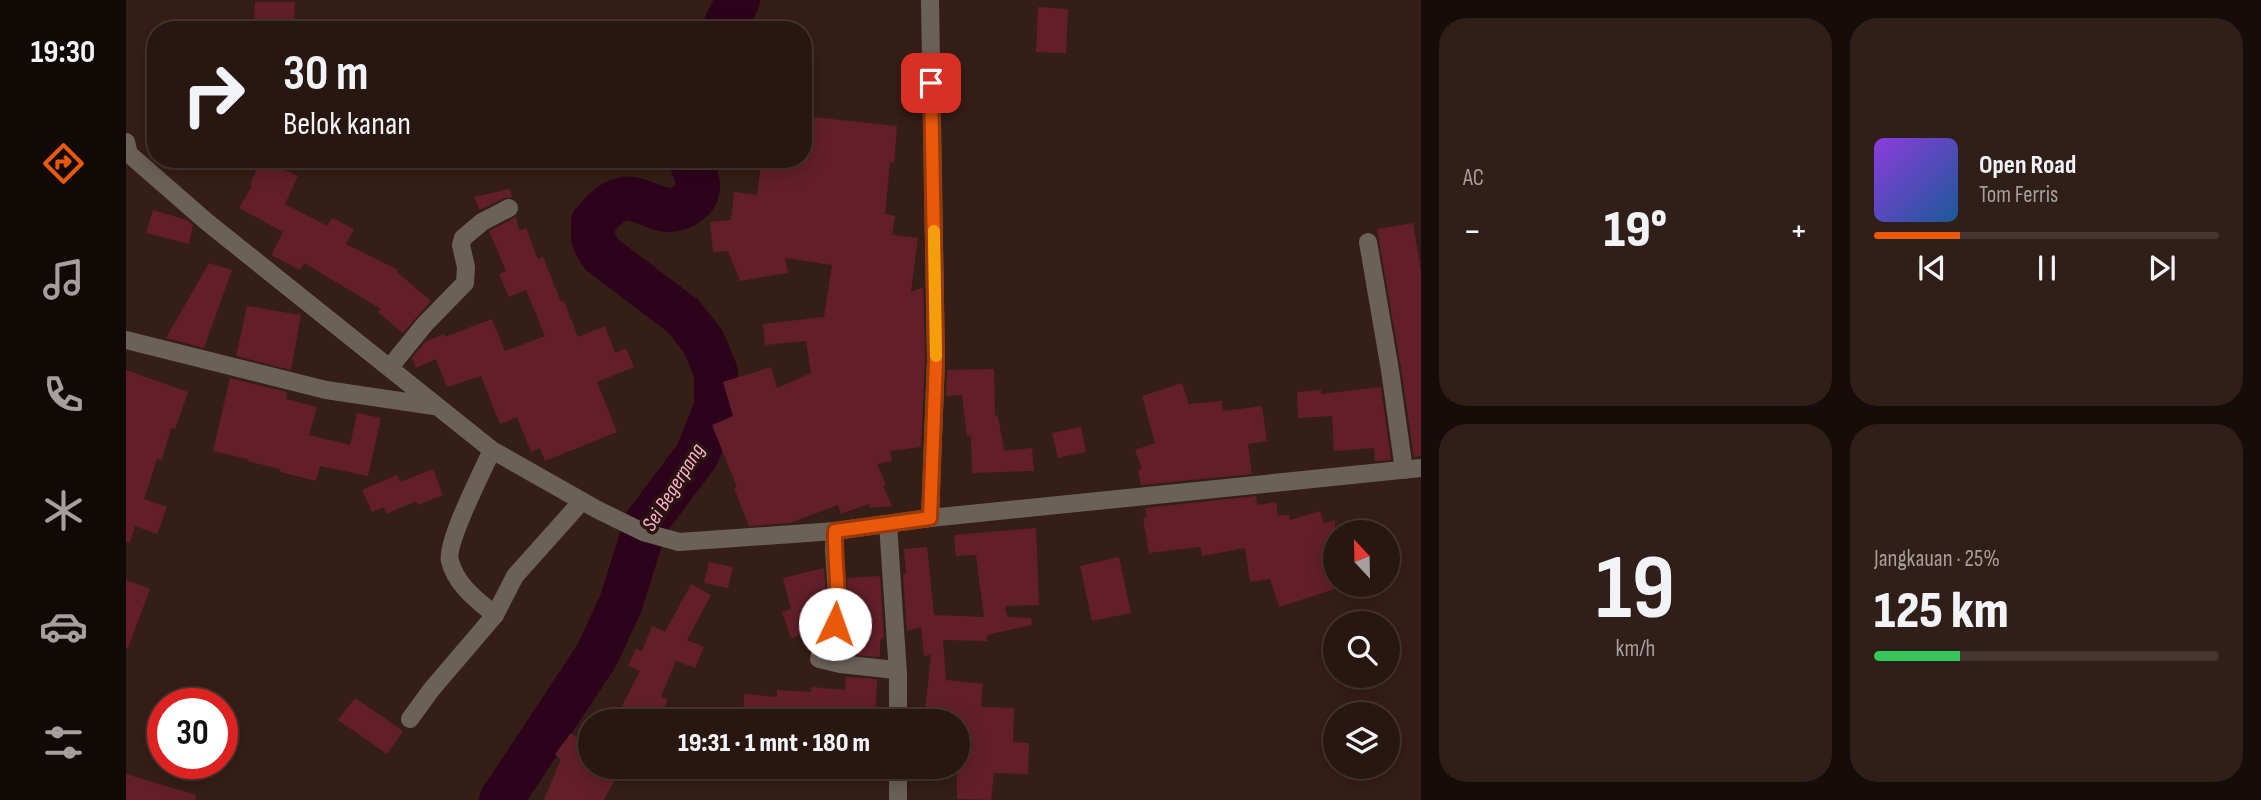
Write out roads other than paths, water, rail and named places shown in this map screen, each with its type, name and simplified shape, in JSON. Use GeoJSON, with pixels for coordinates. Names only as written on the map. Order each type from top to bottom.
{"type":"FeatureCollection","features":[{"type":"Feature","properties":{"kind":"street"},"geometry":{"type":"LineString","coordinates":[[930,0],[936,360],[930,518]]}},
{"type":"Feature","properties":{"kind":"street"},"geometry":{"type":"LineString","coordinates":[[127,155],[492,450],[598,510],[643,532],[680,542],[835,531],[930,518],[1412,469],[1390,370],[1368,242]]}},
{"type":"Feature","properties":{"kind":"street"},"geometry":{"type":"LineString","coordinates":[[390,367],[425,324],[466,283],[461,245],[463,238],[482,222],[509,208]]}},
{"type":"Feature","properties":{"kind":"street"},"geometry":{"type":"LineString","coordinates":[[126,340],[326,390],[437,407]]}},
{"type":"Feature","properties":{"kind":"street"},"geometry":{"type":"LineString","coordinates":[[492,450],[455,534],[449,555],[451,565],[462,585],[495,615]]}},
{"type":"Feature","properties":{"kind":"street"},"geometry":{"type":"LineString","coordinates":[[410,719],[495,615],[515,576],[582,502]]}},
{"type":"Feature","properties":{"kind":"street"},"geometry":{"type":"LineString","coordinates":[[888,524],[898,709]]}},
{"type":"Feature","properties":{"kind":"street"},"geometry":{"type":"LineString","coordinates":[[835,531],[838,609],[832,639],[821,649],[819,659],[896,670]]}},
{"type":"Feature","properties":{"kind":"street"},"geometry":{"type":"LineString","coordinates":[[898,779],[898,800]]}},
{"type":"Feature","properties":{"kind":"waterway","name":"Sei Begerpang"},"geometry":{"type":"LineString","coordinates":[[728,21],[738,0]]}},
{"type":"Feature","properties":{"kind":"waterway","name":"Sei Begerpang"},"geometry":{"type":"LineString","coordinates":[[501,800],[597,655],[621,603],[646,523],[697,455],[716,407],[716,372],[703,341],[683,316],[601,254],[593,239],[593,222],[617,201],[636,200],[669,210],[689,203],[698,188],[694,168]]}}]}
